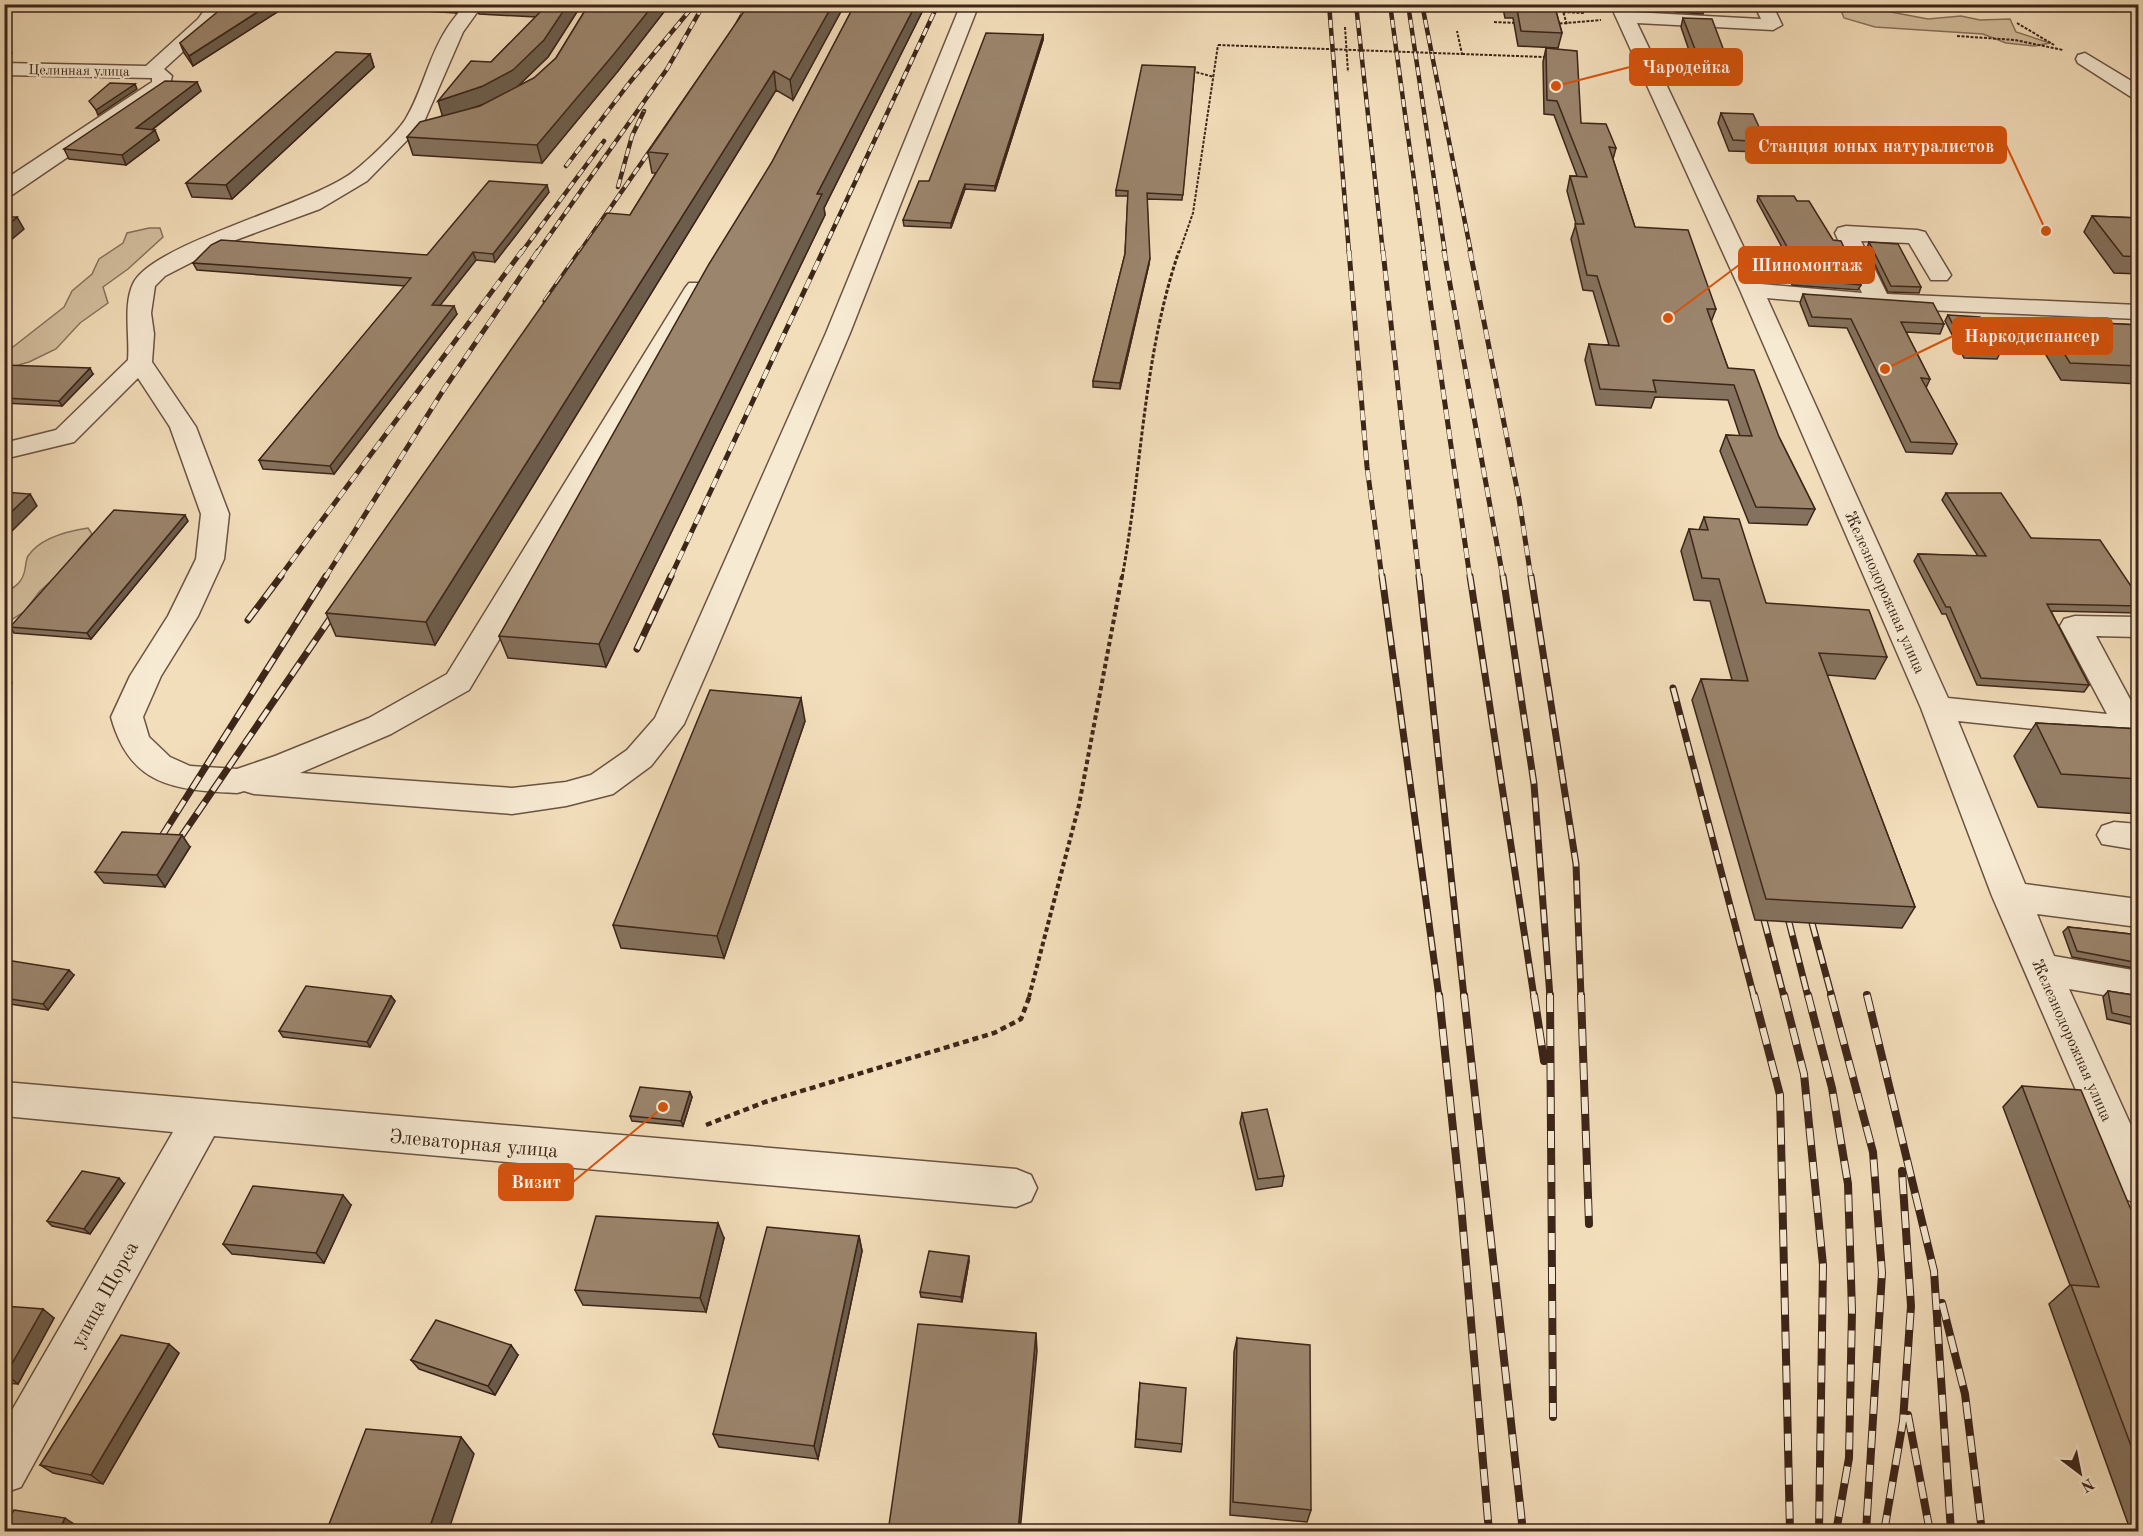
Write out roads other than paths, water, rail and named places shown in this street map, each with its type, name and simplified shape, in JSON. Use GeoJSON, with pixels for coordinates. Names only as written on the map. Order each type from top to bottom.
{"type":"FeatureCollection","features":[{"type":"Feature","properties":{"kind":"street"},"geometry":{"type":"LineString","coordinates":[[4,190],[164,81],[154,72],[156,64],[205,22],[212,11],[204,4]]}},
{"type":"Feature","properties":{"kind":"street"},"geometry":{"type":"LineString","coordinates":[[475,4],[453,31],[413,124],[360,177],[312,204],[225,236],[157,270],[144,284],[139,313],[142,334],[140,362],[183,427],[215,514],[210,559],[183,616],[147,676],[127,717],[134,742],[158,766],[186,778],[512,801],[566,794],[601,785],[639,758],[668,724],[697,660],[838,333],[969,4]]}},
{"type":"Feature","properties":{"kind":"street"},"geometry":{"type":"LineString","coordinates":[[1622,11],[1773,25],[1763,4]]}},
{"type":"Feature","properties":{"kind":"street","name":"Железнодорожная улица"},"geometry":{"type":"LineString","coordinates":[[1622,11],[1752,290],[1937,708],[2010,896],[2139,1185]]}},
{"type":"Feature","properties":{"kind":"street"},"geometry":{"type":"LineString","coordinates":[[2085,59],[2139,93]]}},
{"type":"Feature","properties":{"kind":"street","name":"Целинная улица"},"geometry":{"type":"LineString","coordinates":[[4,69],[154,72]]}},
{"type":"Feature","properties":{"kind":"street"},"geometry":{"type":"LineString","coordinates":[[401,137],[433,129]]}},
{"type":"Feature","properties":{"kind":"street"},"geometry":{"type":"LineString","coordinates":[[1878,302],[1846,233],[1917,237],[1939,275]]}},
{"type":"Feature","properties":{"kind":"street"},"geometry":{"type":"LineString","coordinates":[[237,781],[287,765],[380,726],[458,682],[712,263]]}},
{"type":"Feature","properties":{"kind":"street"},"geometry":{"type":"LineString","coordinates":[[1752,290],[1878,302],[2139,312]]}},
{"type":"Feature","properties":{"kind":"street"},"geometry":{"type":"LineString","coordinates":[[4,452],[65,436],[140,362]]}},
{"type":"Feature","properties":{"kind":"street"},"geometry":{"type":"LineString","coordinates":[[2134,729],[2074,626],[2139,627]]}},
{"type":"Feature","properties":{"kind":"street"},"geometry":{"type":"LineString","coordinates":[[1937,708],[2134,729]]}},
{"type":"Feature","properties":{"kind":"street"},"geometry":{"type":"LineString","coordinates":[[2010,896],[2139,913]]}},
{"type":"Feature","properties":{"kind":"street"},"geometry":{"type":"LineString","coordinates":[[2041,969],[2139,986]]}},
{"type":"Feature","properties":{"kind":"street","name":"Элеваторная улица"},"geometry":{"type":"LineString","coordinates":[[4,1099],[1016,1188]]}},
{"type":"Feature","properties":{"kind":"street","name":"улица Щорса"},"geometry":{"type":"LineString","coordinates":[[4,1470],[203,1118]]}},
{"type":"Feature","properties":{"kind":"railway"},"geometry":{"type":"LineString","coordinates":[[566,166],[630,82],[695,4]]}},
{"type":"Feature","properties":{"kind":"railway"},"geometry":{"type":"LineString","coordinates":[[537,253],[667,69],[704,4]]}},
{"type":"Feature","properties":{"kind":"railway"},"geometry":{"type":"LineString","coordinates":[[579,253],[735,28],[748,4]]}},
{"type":"Feature","properties":{"kind":"railway"},"geometry":{"type":"LineString","coordinates":[[822,253],[938,4]]}},
{"type":"Feature","properties":{"kind":"railway"},"geometry":{"type":"LineString","coordinates":[[1329,4],[1349,253]]}},
{"type":"Feature","properties":{"kind":"railway"},"geometry":{"type":"LineString","coordinates":[[1356,4],[1383,253]]}},
{"type":"Feature","properties":{"kind":"railway"},"geometry":{"type":"LineString","coordinates":[[1390,4],[1424,253]]}},
{"type":"Feature","properties":{"kind":"railway"},"geometry":{"type":"LineString","coordinates":[[1408,4],[1445,253]]}},
{"type":"Feature","properties":{"kind":"railway"},"geometry":{"type":"LineString","coordinates":[[1422,4],[1471,253]]}},
{"type":"Feature","properties":{"kind":"railway"},"geometry":{"type":"LineString","coordinates":[[618,187],[632,136],[644,111]]}},
{"type":"Feature","properties":{"kind":"railway"},"geometry":{"type":"LineString","coordinates":[[521,253],[604,141]]}},
{"type":"Feature","properties":{"kind":"railway"},"geometry":{"type":"LineString","coordinates":[[279,578],[522,251]]}},
{"type":"Feature","properties":{"kind":"railway"},"geometry":{"type":"LineString","coordinates":[[325,578],[444,389],[538,251]]}},
{"type":"Feature","properties":{"kind":"railway"},"geometry":{"type":"LineString","coordinates":[[545,301],[580,251]]}},
{"type":"Feature","properties":{"kind":"railway"},"geometry":{"type":"LineString","coordinates":[[670,578],[823,251]]}},
{"type":"Feature","properties":{"kind":"railway"},"geometry":{"type":"LineString","coordinates":[[1349,251],[1367,467],[1382,578]]}},
{"type":"Feature","properties":{"kind":"railway"},"geometry":{"type":"LineString","coordinates":[[1383,251],[1419,578]]}},
{"type":"Feature","properties":{"kind":"railway"},"geometry":{"type":"LineString","coordinates":[[1423,251],[1470,578]]}},
{"type":"Feature","properties":{"kind":"railway"},"geometry":{"type":"LineString","coordinates":[[1444,251],[1503,578]]}},
{"type":"Feature","properties":{"kind":"railway"},"geometry":{"type":"LineString","coordinates":[[1470,251],[1519,499],[1531,578]]}},
{"type":"Feature","properties":{"kind":"railway"},"geometry":{"type":"LineString","coordinates":[[248,620],[281,576]]}},
{"type":"Feature","properties":{"kind":"railway"},"geometry":{"type":"LineString","coordinates":[[162,836],[326,576]]}},
{"type":"Feature","properties":{"kind":"railway"},"geometry":{"type":"LineString","coordinates":[[637,649],[671,576]]}},
{"type":"Feature","properties":{"kind":"railway"},"geometry":{"type":"LineString","coordinates":[[1382,576],[1439,997]]}},
{"type":"Feature","properties":{"kind":"railway"},"geometry":{"type":"LineString","coordinates":[[1419,576],[1464,997]]}},
{"type":"Feature","properties":{"kind":"railway"},"geometry":{"type":"LineString","coordinates":[[1470,576],[1534,997]]}},
{"type":"Feature","properties":{"kind":"railway"},"geometry":{"type":"LineString","coordinates":[[1503,576],[1534,784],[1550,997]]}},
{"type":"Feature","properties":{"kind":"railway"},"geometry":{"type":"LineString","coordinates":[[1531,576],[1576,864],[1581,997]]}},
{"type":"Feature","properties":{"kind":"railway"},"geometry":{"type":"LineString","coordinates":[[181,837],[338,607]]}},
{"type":"Feature","properties":{"kind":"railway"},"geometry":{"type":"LineString","coordinates":[[1673,688],[1754,997]]}},
{"type":"Feature","properties":{"kind":"railway"},"geometry":{"type":"LineString","coordinates":[[1764,920],[1784,997]]}},
{"type":"Feature","properties":{"kind":"railway"},"geometry":{"type":"LineString","coordinates":[[1789,922],[1808,997]]}},
{"type":"Feature","properties":{"kind":"railway"},"geometry":{"type":"LineString","coordinates":[[1812,923],[1832,997]]}},
{"type":"Feature","properties":{"kind":"railway"},"geometry":{"type":"LineString","coordinates":[[1439,995],[1461,1205],[1489,1532]]}},
{"type":"Feature","properties":{"kind":"railway"},"geometry":{"type":"LineString","coordinates":[[1464,995],[1523,1532]]}},
{"type":"Feature","properties":{"kind":"railway"},"geometry":{"type":"LineString","coordinates":[[1534,995],[1544,1061]]}},
{"type":"Feature","properties":{"kind":"railway"},"geometry":{"type":"LineString","coordinates":[[1550,995],[1553,1417]]}},
{"type":"Feature","properties":{"kind":"railway"},"geometry":{"type":"LineString","coordinates":[[1581,995],[1589,1224]]}},
{"type":"Feature","properties":{"kind":"railway"},"geometry":{"type":"LineString","coordinates":[[1754,995],[1780,1095],[1790,1532]]}},
{"type":"Feature","properties":{"kind":"railway"},"geometry":{"type":"LineString","coordinates":[[1784,995],[1804,1074],[1823,1265],[1819,1532]]}},
{"type":"Feature","properties":{"kind":"railway"},"geometry":{"type":"LineString","coordinates":[[1808,995],[1832,1088],[1848,1184],[1852,1311],[1849,1458],[1836,1532]]}},
{"type":"Feature","properties":{"kind":"railway"},"geometry":{"type":"LineString","coordinates":[[1831,995],[1873,1152],[1882,1273],[1866,1532]]}},
{"type":"Feature","properties":{"kind":"railway"},"geometry":{"type":"LineString","coordinates":[[1867,995],[1934,1271],[1951,1532]]}},
{"type":"Feature","properties":{"kind":"railway"},"geometry":{"type":"LineString","coordinates":[[1884,1532],[1903,1421],[1911,1306],[1902,1171]]}},
{"type":"Feature","properties":{"kind":"railway"},"geometry":{"type":"LineString","coordinates":[[1942,1303],[1965,1394],[1982,1532]]}},
{"type":"Feature","properties":{"kind":"railway"},"geometry":{"type":"LineString","coordinates":[[1908,1415],[1930,1532]]}},
{"type":"Feature","properties":{"kind":"place","name":"Чародейка"},"geometry":{"type":"Point","coordinates":[1556,86]}},
{"type":"Feature","properties":{"kind":"place","name":"Станция юных натуралистов"},"geometry":{"type":"Point","coordinates":[2046,231]}},
{"type":"Feature","properties":{"kind":"place","name":"Шиномонтаж"},"geometry":{"type":"Point","coordinates":[1668,318]}},
{"type":"Feature","properties":{"kind":"place","name":"Наркодиспансер"},"geometry":{"type":"Point","coordinates":[1885,369]}},
{"type":"Feature","properties":{"kind":"place","name":"Визит"},"geometry":{"type":"Point","coordinates":[663,1107]}}]}
